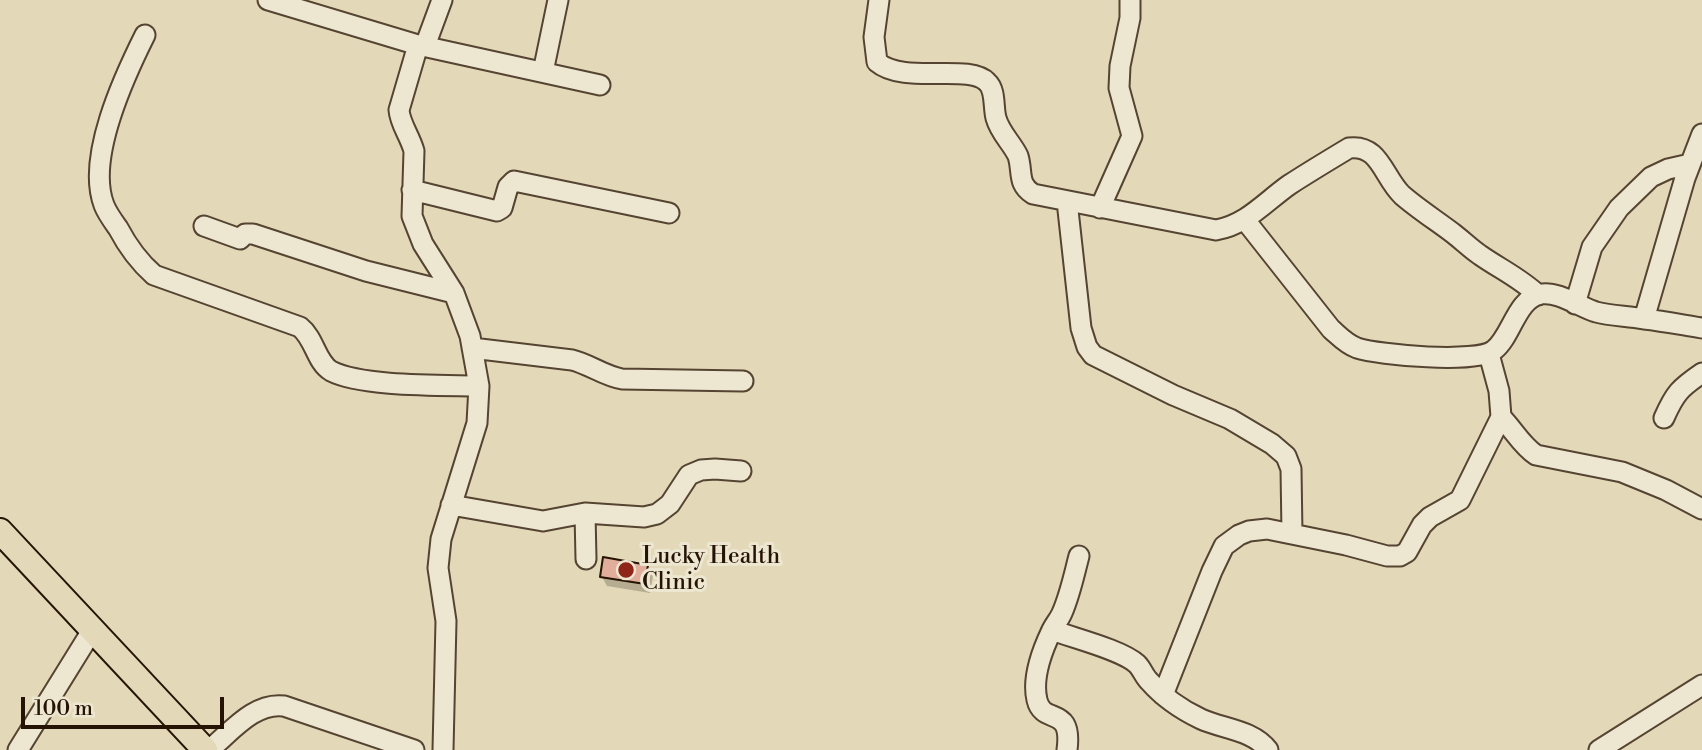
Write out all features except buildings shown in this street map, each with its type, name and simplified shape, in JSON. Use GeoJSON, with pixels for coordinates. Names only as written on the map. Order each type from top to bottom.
{"type":"FeatureCollection","features":[{"type":"Feature","properties":{"kind":"main road"},"geometry":{"type":"LineString","coordinates":[[0,531],[207,750]]}},
{"type":"Feature","properties":{"kind":"street"},"geometry":{"type":"LineString","coordinates":[[268,0],[421,46],[600,85]]}},
{"type":"Feature","properties":{"kind":"street"},"geometry":{"type":"LineString","coordinates":[[442,0],[421,46],[400,110],[400,120],[414,151],[412,216],[416,230],[454,293],[472,348],[479,386],[477,423],[441,539],[438,568],[446,621],[443,750]]}},
{"type":"Feature","properties":{"kind":"street"},"geometry":{"type":"LineString","coordinates":[[543,72],[558,0]]}},
{"type":"Feature","properties":{"kind":"street"},"geometry":{"type":"LineString","coordinates":[[879,0],[874,37],[877,62],[884,68],[904,72],[972,75],[986,80],[991,88],[1001,131],[1017,154],[1021,181],[1025,189],[1033,194],[1216,230],[1230,228],[1245,220],[1282,190],[1349,148],[1367,149],[1375,155],[1401,194],[1480,255],[1518,278],[1538,295]]}},
{"type":"Feature","properties":{"kind":"street"},"geometry":{"type":"LineString","coordinates":[[1100,208],[1132,136],[1119,88],[1120,66],[1130,18],[1130,0]]}},
{"type":"Feature","properties":{"kind":"street"},"geometry":{"type":"LineString","coordinates":[[145,35],[108,121],[103,139],[100,173],[104,204],[136,259],[154,275],[300,327],[310,335],[320,358],[330,370],[362,380],[479,386]]}},
{"type":"Feature","properties":{"kind":"street"},"geometry":{"type":"LineString","coordinates":[[1644,319],[1690,164],[1702,134]]}},
{"type":"Feature","properties":{"kind":"street"},"geometry":{"type":"LineString","coordinates":[[1576,304],[1592,247],[1619,208],[1651,177],[1668,169],[1690,164]]}},
{"type":"Feature","properties":{"kind":"street"},"geometry":{"type":"LineString","coordinates":[[412,190],[497,211],[502,208],[508,187],[514,181],[669,213]]}},
{"type":"Feature","properties":{"kind":"street"},"geometry":{"type":"LineString","coordinates":[[1067,201],[1081,328],[1087,347],[1093,355],[1230,419],[1272,444],[1286,456],[1291,469],[1292,534]]}},
{"type":"Feature","properties":{"kind":"street"},"geometry":{"type":"LineString","coordinates":[[1245,220],[1331,329],[1356,347],[1400,356],[1475,357],[1489,354],[1497,348],[1525,304],[1538,295],[1552,294],[1596,312],[1702,328]]}},
{"type":"Feature","properties":{"kind":"street"},"geometry":{"type":"LineString","coordinates":[[204,226],[240,239],[245,234],[253,234],[366,271],[454,293]]}},
{"type":"Feature","properties":{"kind":"street"},"geometry":{"type":"LineString","coordinates":[[472,348],[572,360],[608,376],[622,379],[743,381]]}},
{"type":"Feature","properties":{"kind":"street"},"geometry":{"type":"LineString","coordinates":[[1163,695],[1224,546],[1249,531],[1267,529],[1387,556],[1400,556],[1407,552],[1430,517],[1460,500],[1501,417],[1499,391],[1489,354]]}},
{"type":"Feature","properties":{"kind":"street"},"geometry":{"type":"LineString","coordinates":[[1664,418],[1674,396],[1702,373]]}},
{"type":"Feature","properties":{"kind":"street"},"geometry":{"type":"LineString","coordinates":[[1501,417],[1528,450],[1536,455],[1622,471],[1702,509]]}},
{"type":"Feature","properties":{"kind":"street"},"geometry":{"type":"LineString","coordinates":[[451,505],[543,520],[585,513],[644,517],[657,514],[670,504],[689,475],[701,470],[741,471]]}},
{"type":"Feature","properties":{"kind":"street"},"geometry":{"type":"LineString","coordinates":[[585,513],[586,559]]}},
{"type":"Feature","properties":{"kind":"street"},"geometry":{"type":"LineString","coordinates":[[1067,750],[1069,734],[1065,723],[1043,710],[1036,699],[1041,658],[1065,605],[1079,556]]}},
{"type":"Feature","properties":{"kind":"street"},"geometry":{"type":"LineString","coordinates":[[18,750],[93,629]]}},
{"type":"Feature","properties":{"kind":"street"},"geometry":{"type":"LineString","coordinates":[[1052,630],[1126,657],[1138,665],[1147,680],[1163,695],[1202,720],[1249,735],[1262,742],[1268,750]]}},
{"type":"Feature","properties":{"kind":"street"},"geometry":{"type":"LineString","coordinates":[[1599,750],[1702,685]]}},
{"type":"Feature","properties":{"kind":"street"},"geometry":{"type":"LineString","coordinates":[[207,750],[252,714],[265,706],[274,705],[284,706],[414,750]]}},
{"type":"Feature","properties":{"kind":"place","name":"Lucky Health Clinic"},"geometry":{"type":"Point","coordinates":[626,570]}}]}
